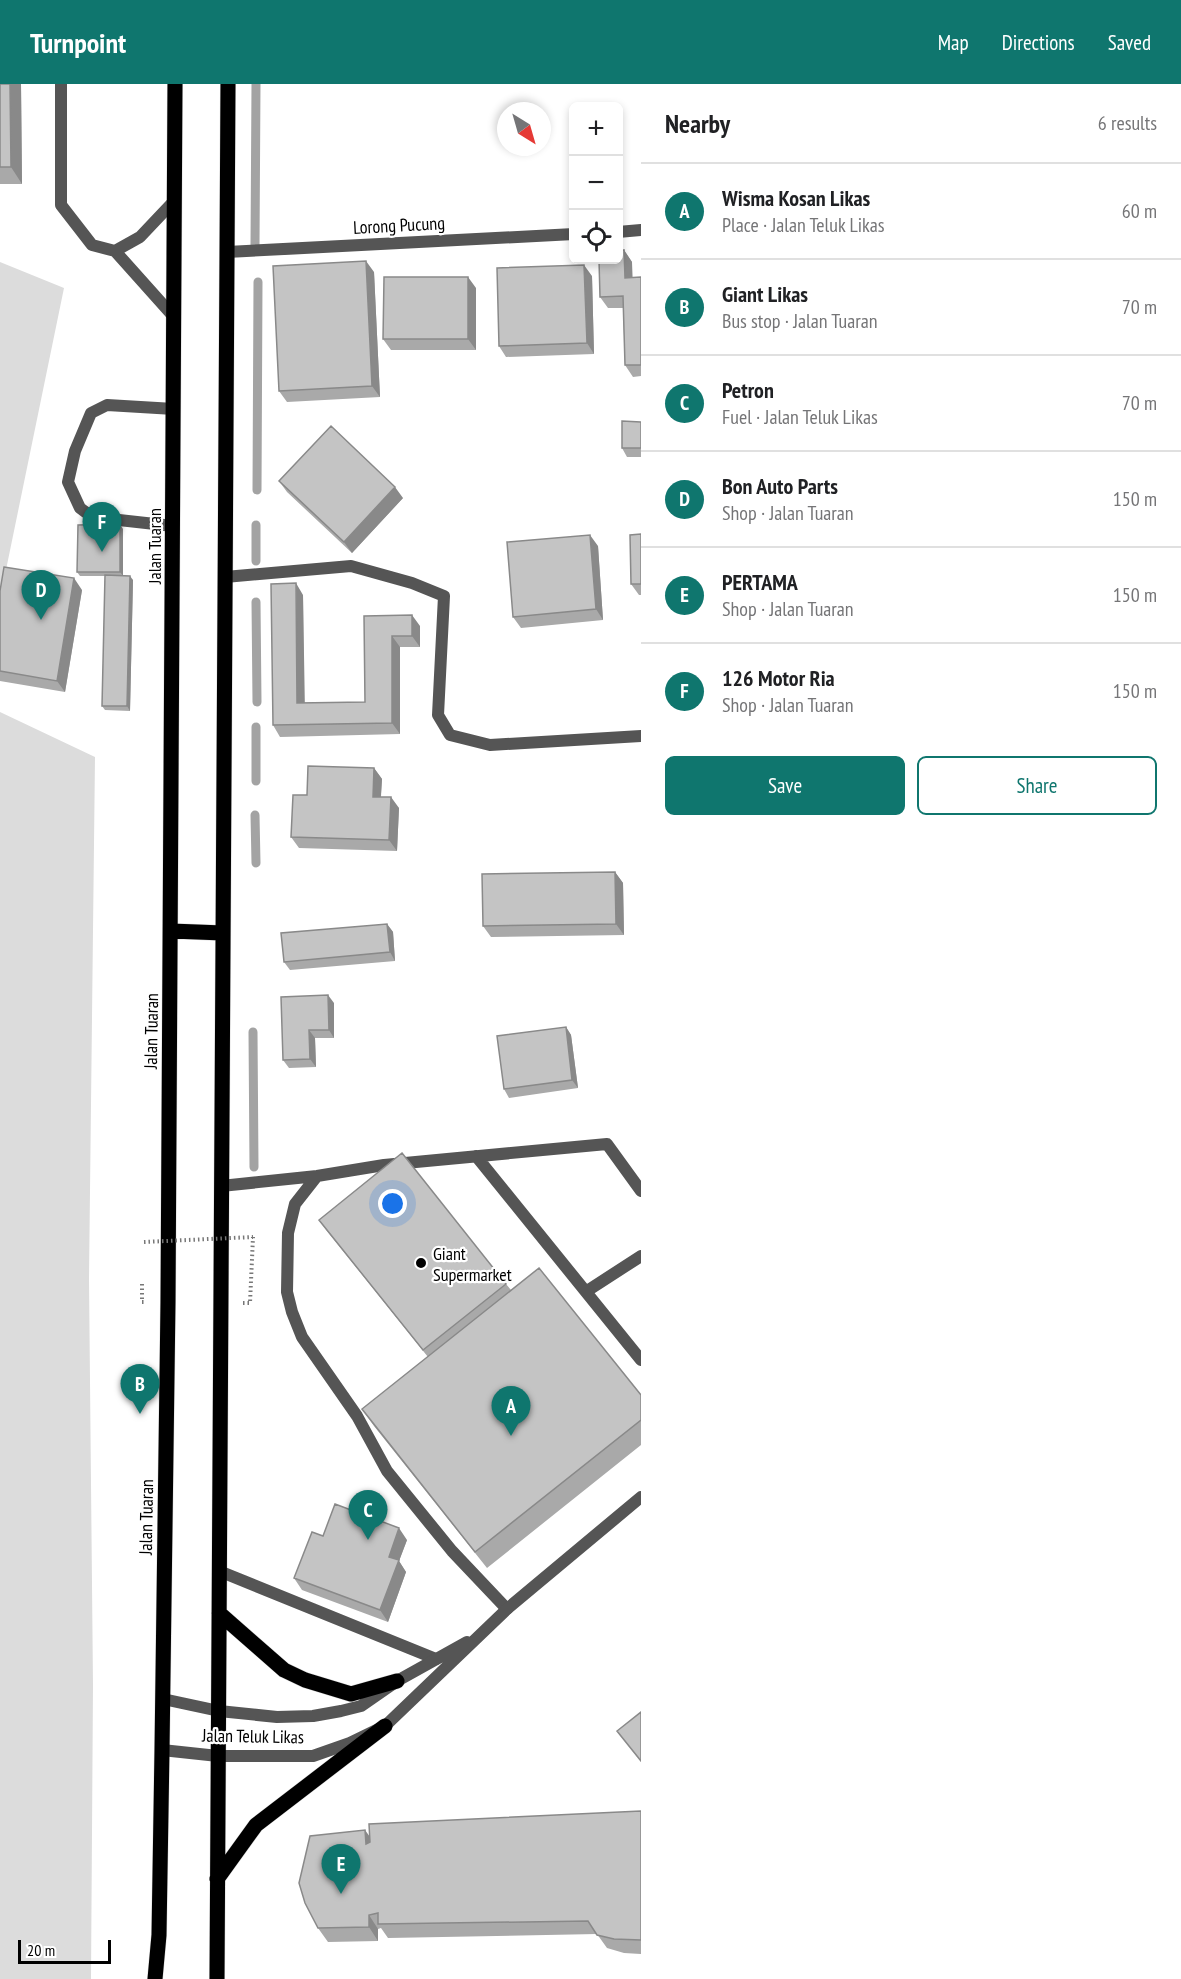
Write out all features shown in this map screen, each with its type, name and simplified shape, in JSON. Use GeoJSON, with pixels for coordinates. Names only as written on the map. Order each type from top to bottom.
{"type":"FeatureCollection","features":[{"type":"Feature","properties":{"kind":"main road","name":"Jalan Tuaran"},"geometry":{"type":"LineString","coordinates":[[155,1979],[159,1935],[163,1699],[171,931],[175,84]]}},
{"type":"Feature","properties":{"kind":"main road"},"geometry":{"type":"LineString","coordinates":[[217,1979],[228,84]]}},
{"type":"Feature","properties":{"kind":"main road"},"geometry":{"type":"LineString","coordinates":[[171,931],[223,933]]}},
{"type":"Feature","properties":{"kind":"main road"},"geometry":{"type":"LineString","coordinates":[[219,1613],[284,1670],[305,1680],[351,1694],[397,1681]]}},
{"type":"Feature","properties":{"kind":"main road"},"geometry":{"type":"LineString","coordinates":[[218,1879],[256,1825],[386,1726]]}},
{"type":"Feature","properties":{"kind":"street"},"geometry":{"type":"LineString","coordinates":[[62,84],[61,205],[92,245],[115,251],[174,316]]}},
{"type":"Feature","properties":{"kind":"street"},"geometry":{"type":"LineString","coordinates":[[115,251],[140,237],[175,200]]}},
{"type":"Feature","properties":{"kind":"street"},"geometry":{"type":"LineString","coordinates":[[623,232],[641,230]]}},
{"type":"Feature","properties":{"kind":"street","name":"Lorong Pucung"},"geometry":{"type":"LineString","coordinates":[[227,252],[569,234]]}},
{"type":"Feature","properties":{"kind":"street"},"geometry":{"type":"LineString","coordinates":[[173,526],[92,517],[80,508],[68,482],[75,451],[91,413],[107,405],[174,409]]}},
{"type":"Feature","properties":{"kind":"street"},"geometry":{"type":"LineString","coordinates":[[225,577],[351,566],[412,583],[444,596],[438,715],[450,735],[490,745],[641,736]]}},
{"type":"Feature","properties":{"kind":"street"},"geometry":{"type":"LineString","coordinates":[[221,1186],[317,1176],[384,1165],[607,1144],[641,1191]]}},
{"type":"Feature","properties":{"kind":"street"},"geometry":{"type":"LineString","coordinates":[[476,1156],[641,1360]]}},
{"type":"Feature","properties":{"kind":"street"},"geometry":{"type":"LineString","coordinates":[[317,1176],[295,1204],[288,1233],[287,1292],[302,1337],[357,1416],[387,1471],[452,1551],[507,1609]]}},
{"type":"Feature","properties":{"kind":"street"},"geometry":{"type":"LineString","coordinates":[[587,1291],[641,1256]]}},
{"type":"Feature","properties":{"kind":"street","name":"Jalan Teluk Likas"},"geometry":{"type":"LineString","coordinates":[[162,1750],[218,1756],[313,1756],[350,1743],[386,1726],[507,1609],[641,1497]]}},
{"type":"Feature","properties":{"kind":"street"},"geometry":{"type":"LineString","coordinates":[[219,1571],[436,1659]]}},
{"type":"Feature","properties":{"kind":"street","name":"Jalan Teluk Likas"},"geometry":{"type":"LineString","coordinates":[[163,1699],[219,1711],[277,1717],[313,1716],[341,1712],[361,1706],[397,1681],[481,1634]]}},
{"type":"Feature","properties":{"kind":"path"},"geometry":{"type":"LineString","coordinates":[[144,1242],[253,1237],[250,1303]]}},
{"type":"Feature","properties":{"kind":"shaded area"},"geometry":{"type":"Polygon","coordinates":[[[0,262],[64,288],[0,599],[0,262]]]}},
{"type":"Feature","properties":{"kind":"shaded area"},"geometry":{"type":"Polygon","coordinates":[[[0,712],[95,757],[89,1279],[93,1685],[91,1979],[0,1979],[0,712]]]}},
{"type":"Feature","properties":{"kind":"building"},"geometry":{"type":"Polygon","coordinates":[[[0,84],[10,84],[11,167],[0,167],[0,84]]]}},
{"type":"Feature","properties":{"kind":"building"},"geometry":{"type":"Polygon","coordinates":[[[623,250],[625,278],[641,277],[641,365],[625,365],[623,296],[600,297],[599,264],[623,264],[623,250]]]}},
{"type":"Feature","properties":{"kind":"building"},"geometry":{"type":"Polygon","coordinates":[[[366,261],[372,386],[279,391],[273,266],[366,261]]]}},
{"type":"Feature","properties":{"kind":"building"},"geometry":{"type":"Polygon","coordinates":[[[584,265],[587,343],[499,346],[497,268],[584,265]]]}},
{"type":"Feature","properties":{"kind":"building"},"geometry":{"type":"Polygon","coordinates":[[[384,277],[468,277],[468,339],[383,339],[384,277]]]}},
{"type":"Feature","properties":{"kind":"building"},"geometry":{"type":"Polygon","coordinates":[[[622,421],[641,422],[641,448],[622,448],[622,421]]]}},
{"type":"Feature","properties":{"kind":"building"},"geometry":{"type":"Polygon","coordinates":[[[331,426],[395,487],[344,542],[279,481],[331,426]]]}},
{"type":"Feature","properties":{"kind":"building"},"geometry":{"type":"Polygon","coordinates":[[[120,524],[120,572],[77,572],[78,525],[120,524]]]}},
{"type":"Feature","properties":{"kind":"building"},"geometry":{"type":"Polygon","coordinates":[[[641,534],[641,584],[631,584],[630,535],[641,534]]]}},
{"type":"Feature","properties":{"kind":"building"},"geometry":{"type":"Polygon","coordinates":[[[590,535],[596,609],[513,617],[507,542],[590,535]]]}},
{"type":"Feature","properties":{"kind":"building"},"geometry":{"type":"Polygon","coordinates":[[[4,567],[74,578],[57,681],[0,671],[0,591],[4,567]]]}},
{"type":"Feature","properties":{"kind":"building"},"geometry":{"type":"Polygon","coordinates":[[[105,575],[130,576],[127,706],[102,706],[105,575]]]}},
{"type":"Feature","properties":{"kind":"building"},"geometry":{"type":"Polygon","coordinates":[[[296,583],[297,703],[365,702],[364,616],[412,615],[412,636],[392,636],[392,723],[273,725],[271,584],[296,583]]]}},
{"type":"Feature","properties":{"kind":"building"},"geometry":{"type":"Polygon","coordinates":[[[308,766],[374,768],[373,797],[391,797],[389,840],[291,837],[293,795],[307,795],[308,766]]]}},
{"type":"Feature","properties":{"kind":"building"},"geometry":{"type":"Polygon","coordinates":[[[615,872],[616,924],[483,926],[482,874],[615,872]]]}},
{"type":"Feature","properties":{"kind":"building"},"geometry":{"type":"Polygon","coordinates":[[[387,924],[390,952],[284,962],[281,933],[387,924]]]}},
{"type":"Feature","properties":{"kind":"building"},"geometry":{"type":"Polygon","coordinates":[[[328,995],[329,1030],[309,1030],[310,1059],[283,1060],[281,997],[328,995]]]}},
{"type":"Feature","properties":{"kind":"building"},"geometry":{"type":"Polygon","coordinates":[[[566,1027],[572,1080],[504,1089],[497,1036],[566,1027]]]}},
{"type":"Feature","properties":{"kind":"building","name":"Giant Supermarket"},"geometry":{"type":"Polygon","coordinates":[[[402,1153],[506,1284],[423,1350],[319,1220],[402,1153]]]}},
{"type":"Feature","properties":{"kind":"building"},"geometry":{"type":"Polygon","coordinates":[[[539,1268],[641,1395],[641,1420],[475,1552],[362,1409],[539,1268]]]}},
{"type":"Feature","properties":{"kind":"building"},"geometry":{"type":"Polygon","coordinates":[[[335,1504],[399,1528],[389,1557],[399,1560],[380,1610],[294,1578],[312,1532],[323,1536],[335,1504]]]}},
{"type":"Feature","properties":{"kind":"building"},"geometry":{"type":"Polygon","coordinates":[[[641,1712],[641,1761],[617,1731],[641,1712]]]}},
{"type":"Feature","properties":{"kind":"building"},"geometry":{"type":"Polygon","coordinates":[[[641,1811],[641,1940],[614,1939],[597,1935],[588,1921],[378,1924],[378,1913],[369,1915],[369,1927],[318,1928],[305,1903],[299,1883],[310,1836],[365,1830],[366,1844],[370,1842],[369,1824],[641,1811]]]}},
{"type":"Feature","properties":{"kind":"waterway"},"geometry":{"type":"LineString","coordinates":[[255,245],[256,84]]}},
{"type":"Feature","properties":{"kind":"waterway"},"geometry":{"type":"LineString","coordinates":[[257,490],[258,282]]}},
{"type":"Feature","properties":{"kind":"waterway"},"geometry":{"type":"LineString","coordinates":[[256,525],[256,561]]}},
{"type":"Feature","properties":{"kind":"waterway"},"geometry":{"type":"LineString","coordinates":[[256,602],[257,702]]}},
{"type":"Feature","properties":{"kind":"waterway"},"geometry":{"type":"LineString","coordinates":[[256,727],[256,781]]}},
{"type":"Feature","properties":{"kind":"waterway"},"geometry":{"type":"LineString","coordinates":[[255,815],[256,863]]}},
{"type":"Feature","properties":{"kind":"waterway"},"geometry":{"type":"LineString","coordinates":[[253,1032],[254,1167]]}},
{"type":"Feature","properties":{"kind":"place","name":"126 Motor Ria"},"geometry":{"type":"Point","coordinates":[102,552]}},
{"type":"Feature","properties":{"kind":"place","name":"Bon Auto Parts"},"geometry":{"type":"Point","coordinates":[41,620]}},
{"type":"Feature","properties":{"kind":"place","name":"Giant Supermarket"},"geometry":{"type":"Point","coordinates":[421,1263]}},
{"type":"Feature","properties":{"kind":"place","name":"Giant Likas"},"geometry":{"type":"Point","coordinates":[140,1414]}},
{"type":"Feature","properties":{"kind":"place","name":"Wisma Kosan Likas"},"geometry":{"type":"Point","coordinates":[511,1436]}},
{"type":"Feature","properties":{"kind":"place","name":"Petron"},"geometry":{"type":"Point","coordinates":[368,1540]}},
{"type":"Feature","properties":{"kind":"place","name":"PERTAMA"},"geometry":{"type":"Point","coordinates":[341,1894]}}]}
